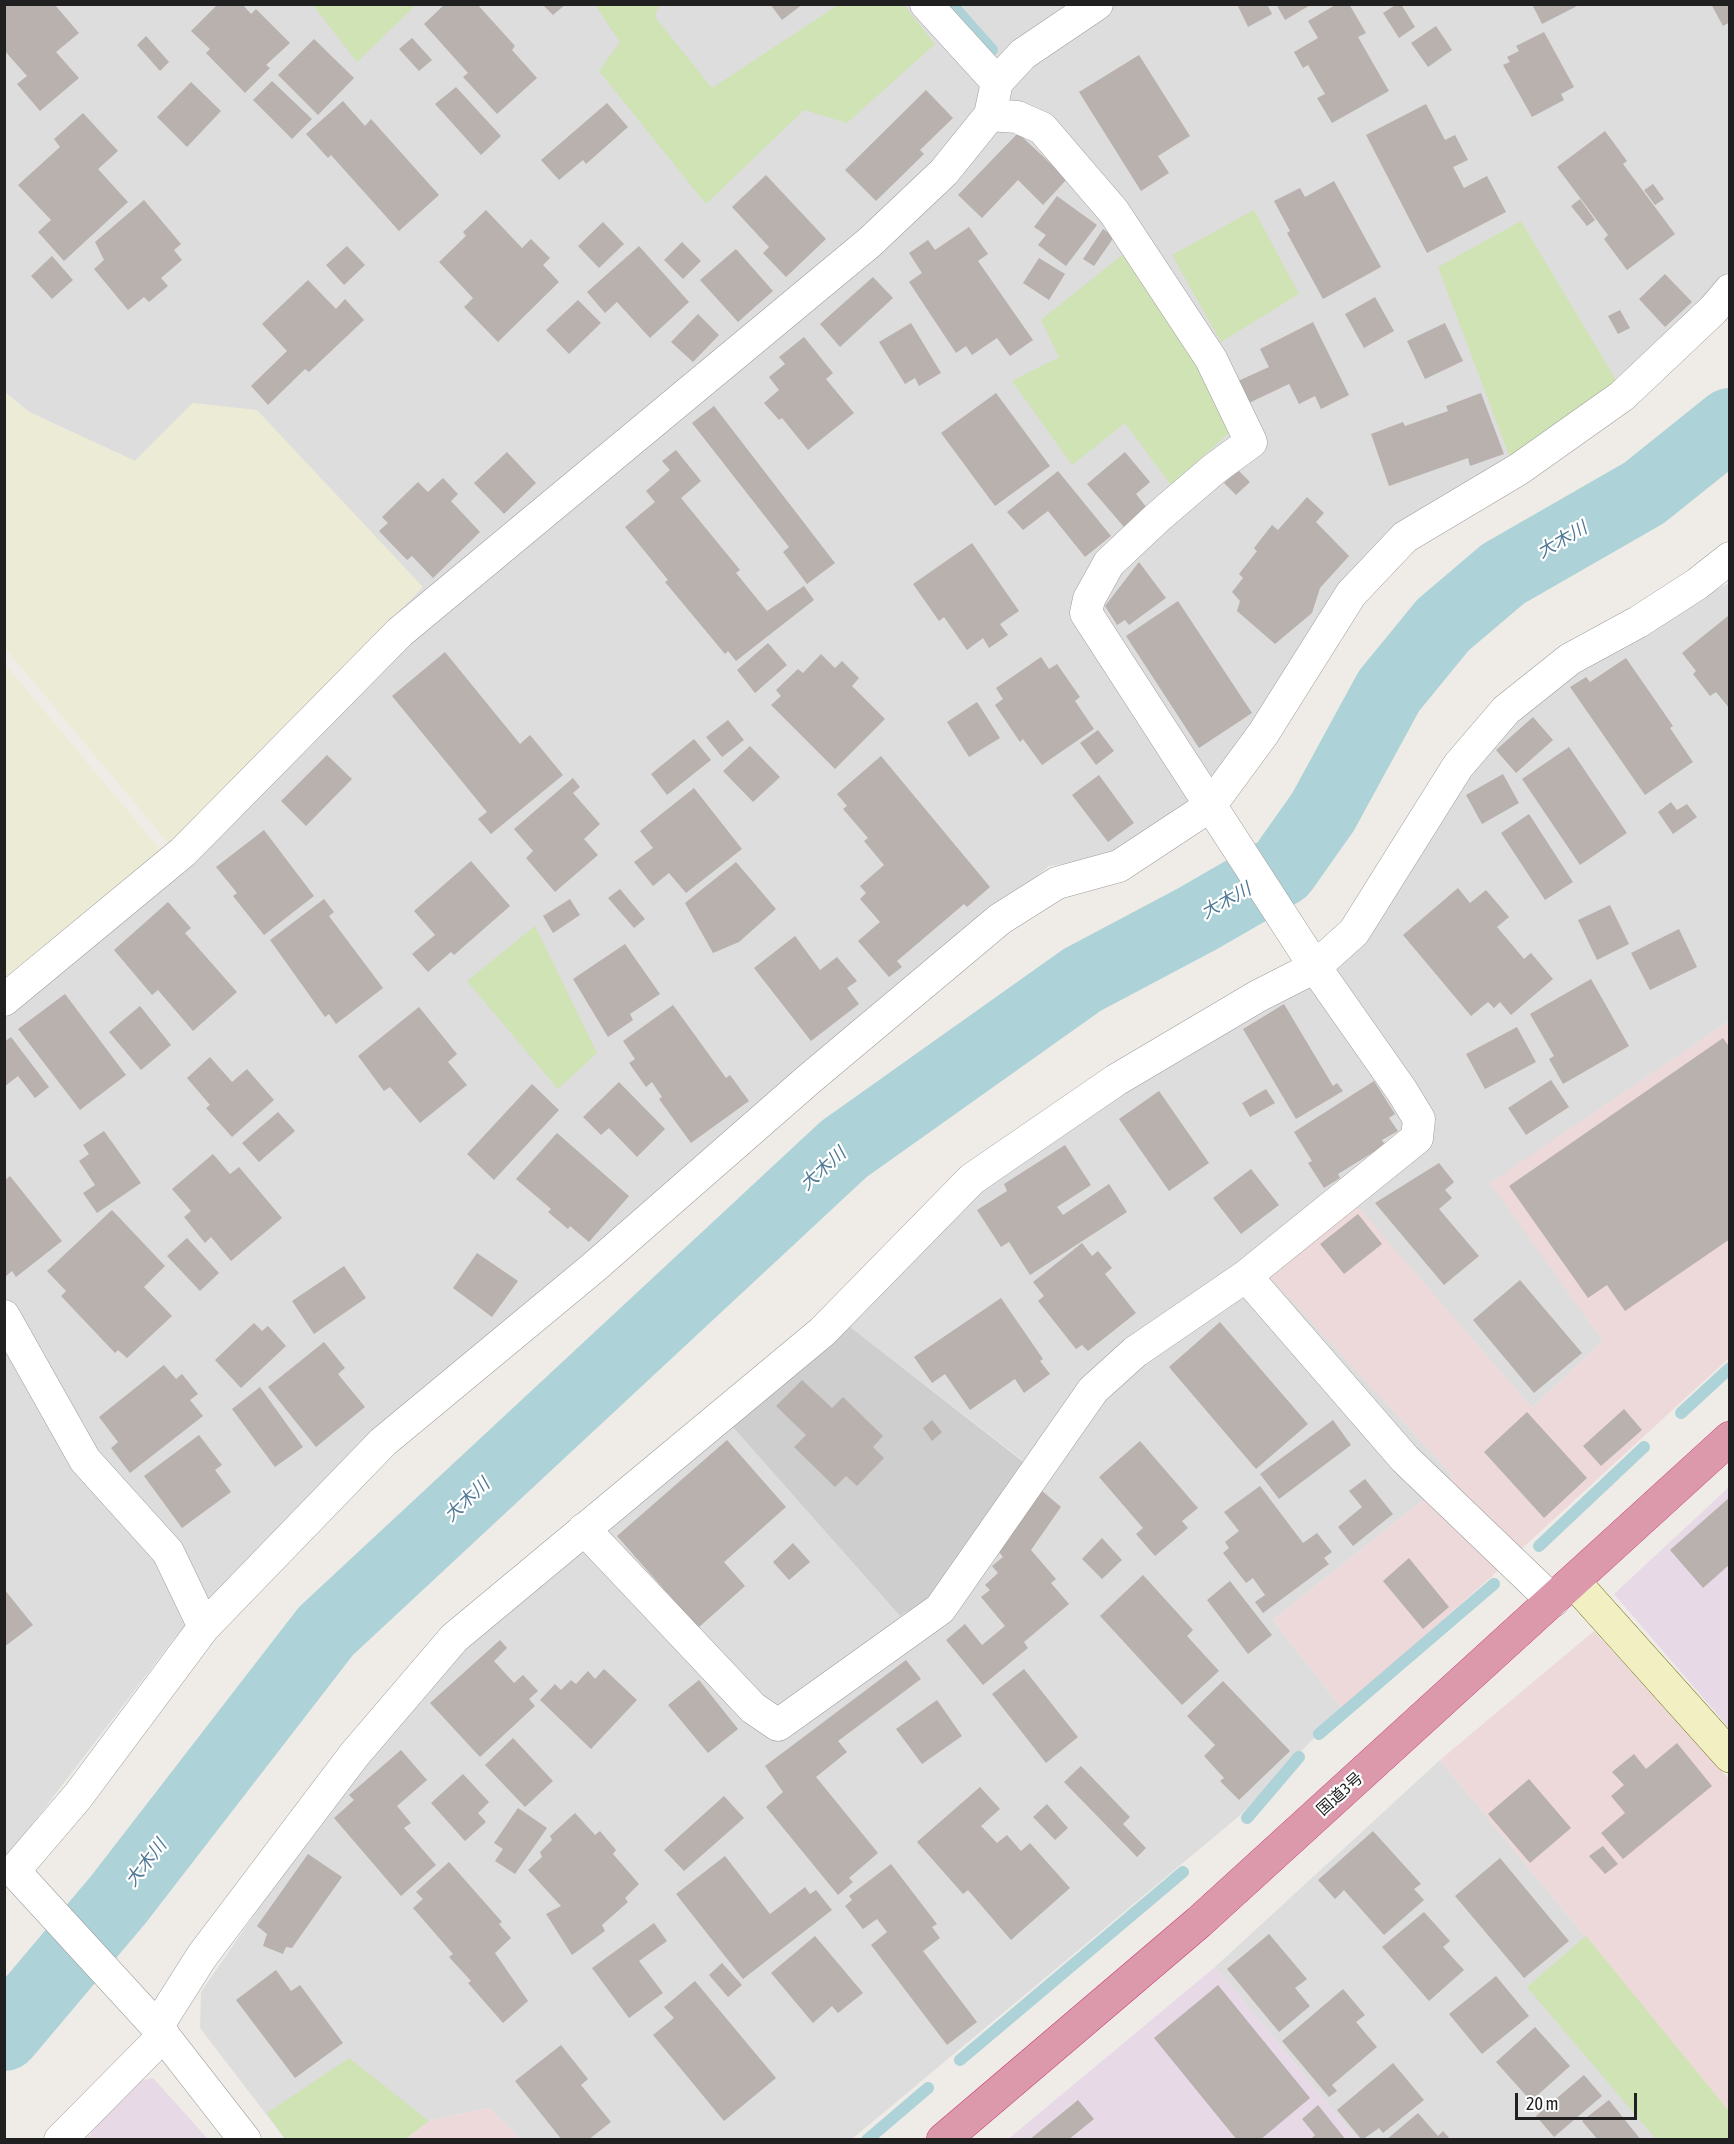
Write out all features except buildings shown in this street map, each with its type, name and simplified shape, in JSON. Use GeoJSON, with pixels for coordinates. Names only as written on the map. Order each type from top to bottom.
{"type":"FeatureCollection","features":[{"type":"Feature","properties":{"kind":"highway","name":"国道3号"},"geometry":{"type":"LineString","coordinates":[[943,2139],[1199,1922],[1730,1438]]}},
{"type":"Feature","properties":{"kind":"street"},"geometry":{"type":"LineString","coordinates":[[926,4],[997,82]]}},
{"type":"Feature","properties":{"kind":"street"},"geometry":{"type":"LineString","coordinates":[[4,1000],[183,852],[400,632],[870,242],[944,172],[990,115],[997,82],[1023,54],[1097,4]]}},
{"type":"Feature","properties":{"kind":"street"},"geometry":{"type":"LineString","coordinates":[[584,1529],[753,1708],[778,1725],[940,1609],[1092,1390],[1135,1352],[1246,1275],[1417,1138],[1419,1119],[1315,966],[1086,613],[1089,599],[1109,563],[1206,476],[1251,442],[1211,359],[1114,212],[1042,128],[1017,117],[990,115]]}},
{"type":"Feature","properties":{"kind":"street"},"geometry":{"type":"LineString","coordinates":[[245,2139],[160,2031],[14,1871],[78,1796],[204,1627],[383,1442],[593,1268],[808,1080],[1000,919],[1057,883],[1119,866],[1210,806],[1263,734],[1351,594],[1405,537],[1519,469],[1622,396],[1713,310],[1730,290]]}},
{"type":"Feature","properties":{"kind":"street"},"geometry":{"type":"LineString","coordinates":[[60,2139],[160,2031],[202,1956],[354,1755],[454,1638],[822,1332],[972,1179],[1116,1080],[1258,996],[1315,966],[1354,932],[1458,766],[1506,710],[1570,659],[1638,622],[1697,584],[1730,558]]}},
{"type":"Feature","properties":{"kind":"street"},"geometry":{"type":"LineString","coordinates":[[1246,1275],[1405,1459],[1563,1592],[1730,1756]]}},
{"type":"Feature","properties":{"kind":"street"},"geometry":{"type":"LineString","coordinates":[[4,1316],[85,1460],[168,1552],[204,1627]]}},
{"type":"Feature","properties":{"kind":"shaded area"},"geometry":{"type":"Polygon","coordinates":[[[5,5],[1729,5],[1729,271],[1689,319],[1512,463],[1394,533],[1218,783],[1106,858],[1049,866],[332,1473],[173,1640],[5,1860],[5,984],[170,845],[193,403],[135,461],[29,412],[5,392],[5,5]]]}},
{"type":"Feature","properties":{"kind":"shaded area"},"geometry":{"type":"Polygon","coordinates":[[[1729,583],[1729,1021],[1491,1183],[1603,1341],[1532,1408],[1352,1201],[1269,1275],[1453,1476],[1273,1620],[1342,1709],[1238,1817],[852,2139],[521,2139],[489,2108],[429,2121],[406,2139],[285,2139],[200,2028],[201,1992],[356,1767],[480,1632],[731,1425],[900,1616],[1030,1466],[849,1326],[975,1188],[1110,1091],[1349,954],[1489,736],[1588,658],[1729,583]]]}},
{"type":"Feature","properties":{"kind":"shaded area"},"geometry":{"type":"Polygon","coordinates":[[[1729,1021],[1729,1358],[1490,1578],[1342,1709],[1273,1620],[1453,1476],[1269,1276],[1352,1200],[1532,1408],[1603,1341],[1490,1183],[1729,1021]]]}},
{"type":"Feature","properties":{"kind":"shaded area"},"geometry":{"type":"Polygon","coordinates":[[[849,1326],[1030,1467],[935,1594],[900,1616],[731,1425],[849,1326]]]}},
{"type":"Feature","properties":{"kind":"shaded area"},"geometry":{"type":"Polygon","coordinates":[[[1729,1487],[1729,1728],[1614,1594],[1729,1487]]]}},
{"type":"Feature","properties":{"kind":"shaded area"},"geometry":{"type":"Polygon","coordinates":[[[1594,1631],[1729,1779],[1729,2111],[1440,1760],[1594,1631]]]}},
{"type":"Feature","properties":{"kind":"shaded area"},"geometry":{"type":"Polygon","coordinates":[[[1440,1760],[1729,2111],[1729,2139],[1357,2139],[1215,1967],[1440,1760]]]}},
{"type":"Feature","properties":{"kind":"shaded area"},"geometry":{"type":"Polygon","coordinates":[[[1215,1967],[1357,2139],[1007,2140],[1215,1967]]]}},
{"type":"Feature","properties":{"kind":"shaded area"},"geometry":{"type":"Polygon","coordinates":[[[153,2078],[208,2139],[86,2140],[121,2094],[135,2082],[153,2078]]]}},
{"type":"Feature","properties":{"kind":"shaded area"},"geometry":{"type":"Polygon","coordinates":[[[489,2108],[521,2139],[406,2140],[429,2121],[489,2108]]]}},
{"type":"Feature","properties":{"kind":"green space"},"geometry":{"type":"Polygon","coordinates":[[[313,5],[416,5],[357,62],[313,5]]]}},
{"type":"Feature","properties":{"kind":"green space"},"geometry":{"type":"Polygon","coordinates":[[[595,5],[659,5],[655,17],[712,88],[838,5],[904,5],[935,44],[847,123],[804,110],[706,204],[599,71],[620,42],[595,5]]]}},
{"type":"Feature","properties":{"kind":"green space"},"geometry":{"type":"Polygon","coordinates":[[[1254,210],[1299,294],[1221,342],[1172,255],[1254,210]]]}},
{"type":"Feature","properties":{"kind":"green space"},"geometry":{"type":"Polygon","coordinates":[[[1521,221],[1616,380],[1512,463],[1438,267],[1521,221]]]}},
{"type":"Feature","properties":{"kind":"green space"},"geometry":{"type":"Polygon","coordinates":[[[1126,252],[1200,362],[1231,431],[1171,485],[1125,423],[1072,465],[1012,381],[1059,357],[1041,320],[1126,252]]]}},
{"type":"Feature","properties":{"kind":"green space"},"geometry":{"type":"Polygon","coordinates":[[[4,392],[29,412],[135,461],[193,403],[257,410],[423,587],[170,845],[5,648],[4,392]]]}},
{"type":"Feature","properties":{"kind":"green space"},"geometry":{"type":"Polygon","coordinates":[[[4,663],[162,852],[4,984],[4,663]]]}},
{"type":"Feature","properties":{"kind":"green space"},"geometry":{"type":"Polygon","coordinates":[[[535,926],[597,1053],[558,1089],[467,981],[535,926]]]}},
{"type":"Feature","properties":{"kind":"green space"},"geometry":{"type":"Polygon","coordinates":[[[1586,1936],[1729,2111],[1729,2139],[1656,2139],[1527,1987],[1586,1936]]]}},
{"type":"Feature","properties":{"kind":"green space"},"geometry":{"type":"Polygon","coordinates":[[[349,2058],[429,2121],[406,2139],[285,2139],[267,2113],[349,2058]]]}},
{"type":"Feature","properties":{"kind":"waterway"},"geometry":{"type":"LineString","coordinates":[[951,4],[992,50]]}},
{"type":"Feature","properties":{"kind":"waterway","name":"大木川"},"geometry":{"type":"LineString","coordinates":[[4,2035],[118,1900],[326,1631],[844,1149],[1082,980],[1197,919],[1282,870],[1323,812],[1389,691],[1443,625],[1503,574],[1644,493],[1730,424]]}},
{"type":"Feature","properties":{"kind":"waterway"},"geometry":{"type":"LineString","coordinates":[[1681,1413],[1730,1368]]}},
{"type":"Feature","properties":{"kind":"waterway"},"geometry":{"type":"LineString","coordinates":[[1539,1546],[1644,1447]]}},
{"type":"Feature","properties":{"kind":"waterway"},"geometry":{"type":"LineString","coordinates":[[1319,1734],[1494,1584]]}},
{"type":"Feature","properties":{"kind":"waterway"},"geometry":{"type":"LineString","coordinates":[[1247,1818],[1299,1757]]}},
{"type":"Feature","properties":{"kind":"waterway"},"geometry":{"type":"LineString","coordinates":[[960,2060],[1183,1872]]}},
{"type":"Feature","properties":{"kind":"waterway"},"geometry":{"type":"LineString","coordinates":[[867,2140],[928,2088]]}}]}
